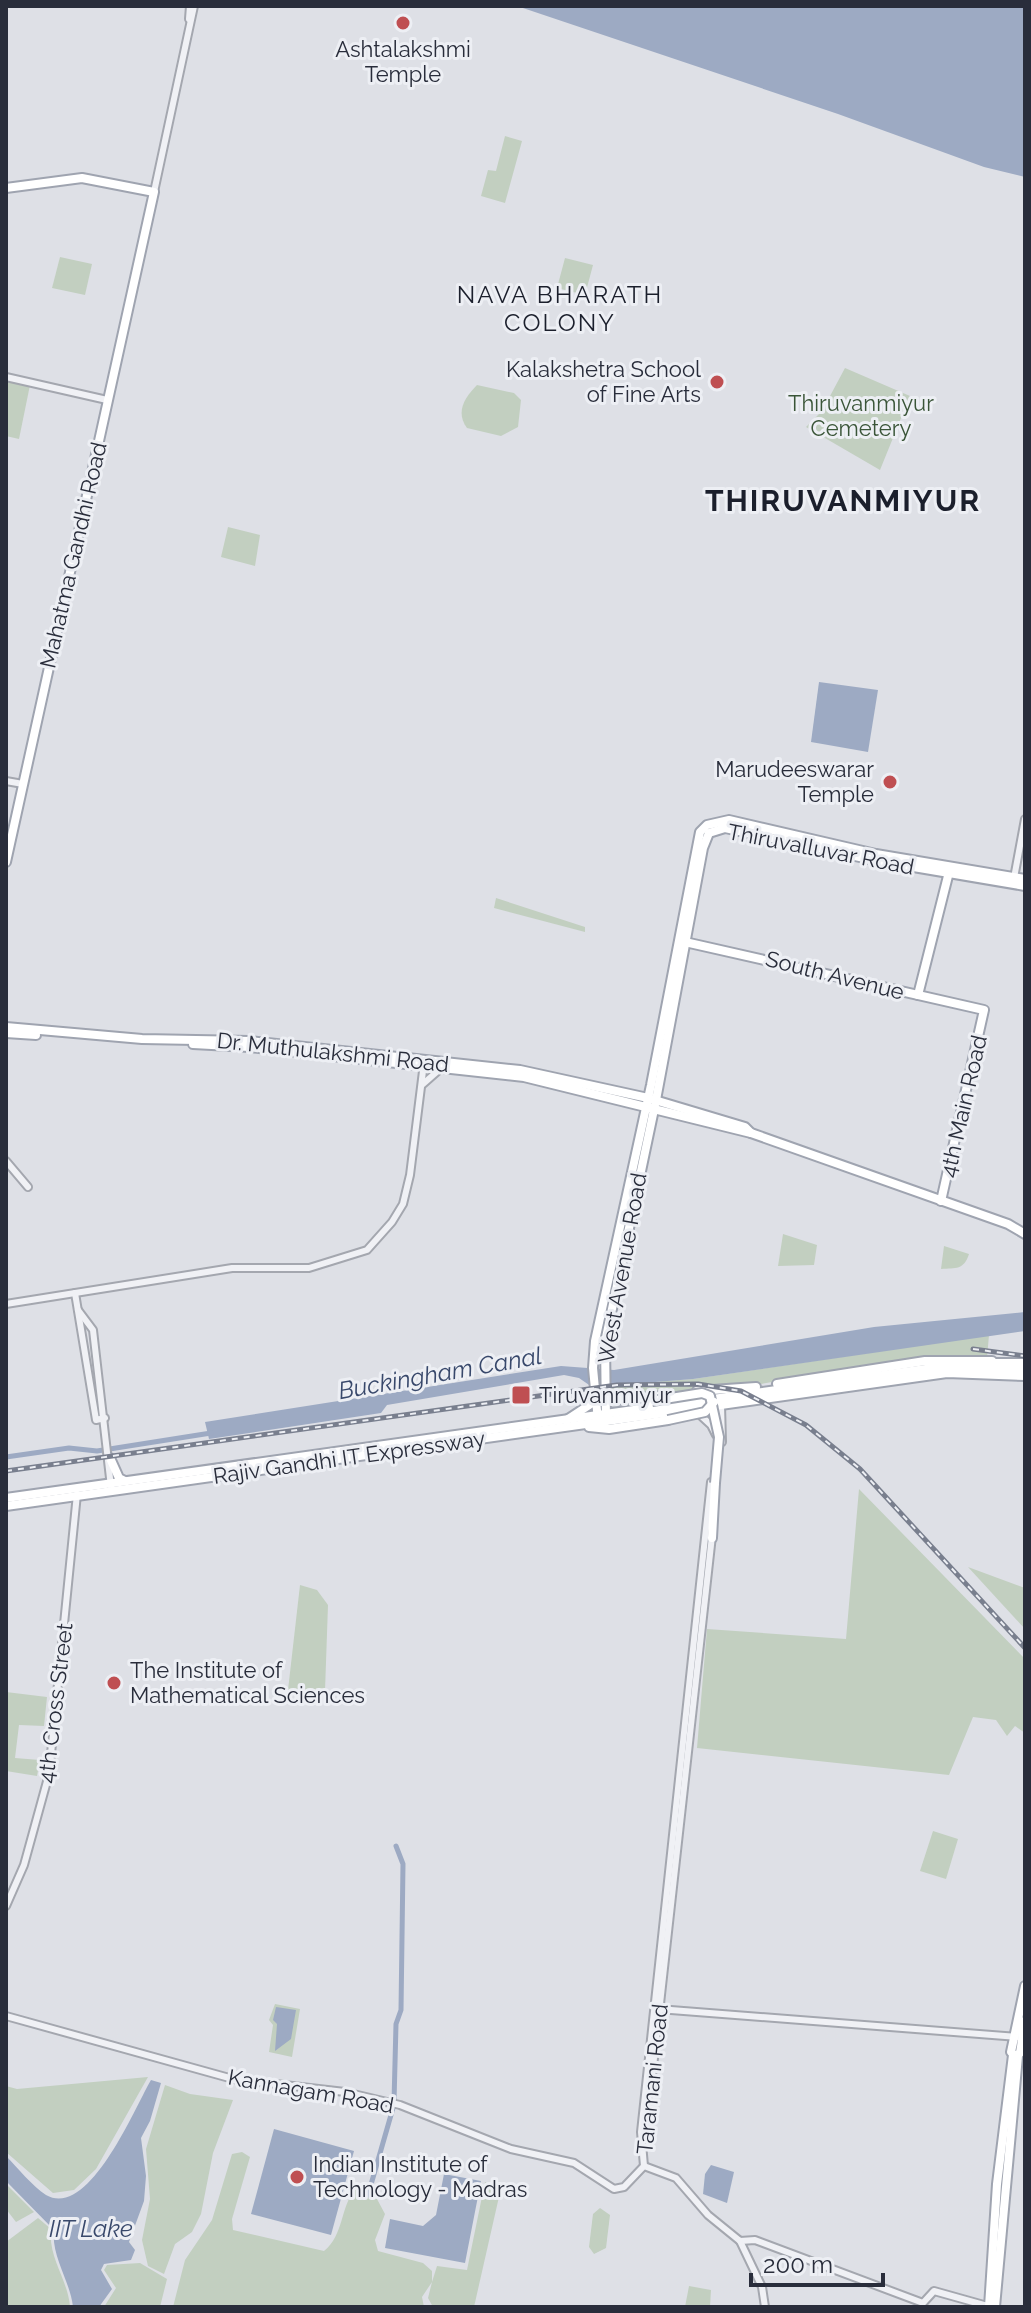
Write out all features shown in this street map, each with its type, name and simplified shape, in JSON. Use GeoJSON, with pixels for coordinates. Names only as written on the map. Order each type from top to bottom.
{"type":"FeatureCollection","features":[{"type":"Feature","properties":{"kind":"main road"},"geometry":{"type":"LineString","coordinates":[[6,188],[73,178],[106,181],[152,193]]}},
{"type":"Feature","properties":{"kind":"main road","name":"Mahatma Gandhi Road"},"geometry":{"type":"LineString","coordinates":[[6,862],[152,193]]}},
{"type":"Feature","properties":{"kind":"main road","name":"Thiruvalluvar Road"},"geometry":{"type":"LineString","coordinates":[[650,1108],[696,846],[707,825],[719,820],[779,829],[949,872],[1013,880]]}},
{"type":"Feature","properties":{"kind":"main road","name":"Thiruvalluvar Road"},"geometry":{"type":"LineString","coordinates":[[650,1108],[703,848],[709,833],[725,828],[924,866]]}},
{"type":"Feature","properties":{"kind":"main road"},"geometry":{"type":"LineString","coordinates":[[924,866],[1013,880],[1025,879]]}},
{"type":"Feature","properties":{"kind":"main road"},"geometry":{"type":"LineString","coordinates":[[918,995],[949,872]]}},
{"type":"Feature","properties":{"kind":"main road"},"geometry":{"type":"LineString","coordinates":[[1013,880],[1025,886]]}},
{"type":"Feature","properties":{"kind":"main road","name":"South Avenue"},"geometry":{"type":"LineString","coordinates":[[685,942],[984,1010]]}},
{"type":"Feature","properties":{"kind":"main road","name":"4th Main Road"},"geometry":{"type":"LineString","coordinates":[[941,1201],[984,1010]]}},
{"type":"Feature","properties":{"kind":"main road","name":"Dr. Muthulakshmi Road"},"geometry":{"type":"LineString","coordinates":[[6,1027],[147,1041]]}},
{"type":"Feature","properties":{"kind":"main road","name":"Dr. Muthulakshmi Road"},"geometry":{"type":"LineString","coordinates":[[6,1033],[249,1047],[424,1065],[520,1070],[650,1108]]}},
{"type":"Feature","properties":{"kind":"main road","name":"Dr. Muthulakshmi Road"},"geometry":{"type":"LineString","coordinates":[[424,1065],[524,1077],[650,1108]]}},
{"type":"Feature","properties":{"kind":"main road"},"geometry":{"type":"LineString","coordinates":[[650,1108],[666,1118],[669,1112],[751,1133],[1000,1223],[1025,1237]]}},
{"type":"Feature","properties":{"kind":"main road"},"geometry":{"type":"LineString","coordinates":[[650,1108],[745,1127],[751,1133]]}},
{"type":"Feature","properties":{"kind":"main road","name":"West Avenue Road"},"geometry":{"type":"LineString","coordinates":[[603,1414],[595,1341],[650,1108]]}},
{"type":"Feature","properties":{"kind":"main road"},"geometry":{"type":"LineString","coordinates":[[567,1420],[925,1361],[1025,1366]]}},
{"type":"Feature","properties":{"kind":"main road"},"geometry":{"type":"LineString","coordinates":[[603,1414],[609,1429],[694,1416],[717,1404],[947,1366],[989,1363]]}},
{"type":"Feature","properties":{"kind":"main road"},"geometry":{"type":"LineString","coordinates":[[838,1384],[947,1373],[1025,1376]]}},
{"type":"Feature","properties":{"kind":"main road"},"geometry":{"type":"LineString","coordinates":[[649,1404],[812,1381],[823,1386]]}},
{"type":"Feature","properties":{"kind":"main road"},"geometry":{"type":"LineString","coordinates":[[603,1414],[702,1393],[717,1404]]}},
{"type":"Feature","properties":{"kind":"main road"},"geometry":{"type":"LineString","coordinates":[[712,1538],[719,1437],[717,1404]]}},
{"type":"Feature","properties":{"kind":"main road","name":"Rajiv Gandhi IT Expressway"},"geometry":{"type":"LineString","coordinates":[[6,1498],[111,1486],[603,1414],[692,1409],[717,1404]]}},
{"type":"Feature","properties":{"kind":"main road","name":"Rajiv Gandhi IT Expressway"},"geometry":{"type":"LineString","coordinates":[[6,1506],[77,1494],[125,1481],[603,1414]]}},
{"type":"Feature","properties":{"kind":"main road"},"geometry":{"type":"LineString","coordinates":[[110,1458],[116,1473],[125,1481]]}},
{"type":"Feature","properties":{"kind":"main road"},"geometry":{"type":"LineString","coordinates":[[991,2307],[1025,1986]]}},
{"type":"Feature","properties":{"kind":"main road"},"geometry":{"type":"LineString","coordinates":[[1018,2037],[1025,2021]]}},
{"type":"Feature","properties":{"kind":"street"},"geometry":{"type":"LineString","coordinates":[[152,193],[186,47],[192,6]]}},
{"type":"Feature","properties":{"kind":"street"},"geometry":{"type":"LineString","coordinates":[[6,377],[107,400]]}},
{"type":"Feature","properties":{"kind":"street"},"geometry":{"type":"LineString","coordinates":[[6,781],[23,784]]}},
{"type":"Feature","properties":{"kind":"street"},"geometry":{"type":"LineString","coordinates":[[1013,880],[1025,819]]}},
{"type":"Feature","properties":{"kind":"street"},"geometry":{"type":"LineString","coordinates":[[6,1304],[232,1268],[309,1268],[367,1250],[403,1204],[410,1175],[424,1065]]}},
{"type":"Feature","properties":{"kind":"street"},"geometry":{"type":"LineString","coordinates":[[422,1087],[440,1069]]}},
{"type":"Feature","properties":{"kind":"street"},"geometry":{"type":"LineString","coordinates":[[6,1161],[28,1187]]}},
{"type":"Feature","properties":{"kind":"street"},"geometry":{"type":"LineString","coordinates":[[75,1293],[96,1420],[105,1418]]}},
{"type":"Feature","properties":{"kind":"street"},"geometry":{"type":"LineString","coordinates":[[78,1310],[93,1330],[111,1486]]}},
{"type":"Feature","properties":{"kind":"street","name":"Taramani Road"},"geometry":{"type":"LineString","coordinates":[[657,2009],[712,1538],[722,1417],[717,1404]]}},
{"type":"Feature","properties":{"kind":"street"},"geometry":{"type":"LineString","coordinates":[[692,1409],[706,1419],[722,1417]]}},
{"type":"Feature","properties":{"kind":"street","name":"Taramani Road"},"geometry":{"type":"LineString","coordinates":[[644,2166],[657,2009],[716,1436],[706,1419]]}},
{"type":"Feature","properties":{"kind":"street","name":"4th Cross Street"},"geometry":{"type":"LineString","coordinates":[[6,1906],[24,1865],[49,1774],[77,1494]]}},
{"type":"Feature","properties":{"kind":"street"},"geometry":{"type":"LineString","coordinates":[[657,2009],[1018,2037]]}},
{"type":"Feature","properties":{"kind":"street","name":"Kannagam Road"},"geometry":{"type":"LineString","coordinates":[[6,2016],[233,2079],[345,2092],[400,2105],[511,2149],[546,2154],[574,2163],[614,2189],[624,2187],[644,2166]]}},
{"type":"Feature","properties":{"kind":"street"},"geometry":{"type":"LineString","coordinates":[[644,2166],[676,2178],[708,2215],[740,2241],[762,2287],[765,2307]]}},
{"type":"Feature","properties":{"kind":"street"},"geometry":{"type":"LineString","coordinates":[[740,2241],[755,2240],[923,2303],[934,2291],[991,2307]]}},
{"type":"Feature","properties":{"kind":"green space"},"geometry":{"type":"Polygon","coordinates":[[[505,136],[522,141],[505,203],[481,196],[488,170],[496,171],[505,136]]]}},
{"type":"Feature","properties":{"kind":"green space"},"geometry":{"type":"Polygon","coordinates":[[[60,257],[92,264],[85,295],[52,288],[60,257]]]}},
{"type":"Feature","properties":{"kind":"green space"},"geometry":{"type":"Polygon","coordinates":[[[565,258],[593,265],[585,295],[557,288],[565,258]]]}},
{"type":"Feature","properties":{"kind":"green space","name":"Thiruvanmiyur Cemetery"},"geometry":{"type":"Polygon","coordinates":[[[845,368],[910,396],[880,470],[806,427],[822,411],[845,368]]]}},
{"type":"Feature","properties":{"kind":"green space"},"geometry":{"type":"Polygon","coordinates":[[[6,380],[30,385],[19,439],[6,436],[6,380]]]}},
{"type":"Feature","properties":{"kind":"green space"},"geometry":{"type":"Polygon","coordinates":[[[477,385],[514,393],[521,400],[518,427],[501,436],[467,428],[463,422],[463,405],[477,385]]]}},
{"type":"Feature","properties":{"kind":"green space"},"geometry":{"type":"Polygon","coordinates":[[[228,527],[260,535],[255,566],[221,557],[228,527]]]}},
{"type":"Feature","properties":{"kind":"green space"},"geometry":{"type":"Polygon","coordinates":[[[496,898],[585,927],[585,932],[494,908],[496,898]]]}},
{"type":"Feature","properties":{"kind":"green space"},"geometry":{"type":"Polygon","coordinates":[[[783,1234],[817,1245],[814,1265],[778,1266],[783,1234]]]}},
{"type":"Feature","properties":{"kind":"green space"},"geometry":{"type":"Polygon","coordinates":[[[944,1246],[969,1254],[965,1263],[959,1267],[941,1269],[944,1246]]]}},
{"type":"Feature","properties":{"kind":"green space"},"geometry":{"type":"Polygon","coordinates":[[[989,1335],[987,1358],[857,1367],[744,1387],[613,1399],[608,1385],[693,1379],[989,1335]]]}},
{"type":"Feature","properties":{"kind":"green space"},"geometry":{"type":"Polygon","coordinates":[[[859,1489],[1025,1659],[1025,1733],[1015,1726],[1007,1736],[996,1720],[973,1717],[949,1775],[697,1748],[707,1629],[846,1639],[859,1489]]]}},
{"type":"Feature","properties":{"kind":"green space"},"geometry":{"type":"Polygon","coordinates":[[[968,1567],[1025,1588],[1025,1629],[968,1567]]]}},
{"type":"Feature","properties":{"kind":"green space"},"geometry":{"type":"Polygon","coordinates":[[[300,1585],[317,1590],[328,1605],[325,1691],[288,1690],[300,1585]]]}},
{"type":"Feature","properties":{"kind":"green space"},"geometry":{"type":"Polygon","coordinates":[[[6,1692],[47,1697],[44,1726],[19,1725],[15,1758],[40,1760],[37,1776],[6,1771],[6,1692]]]}},
{"type":"Feature","properties":{"kind":"green space"},"geometry":{"type":"Polygon","coordinates":[[[933,1831],[958,1839],[946,1879],[920,1871],[933,1831]]]}},
{"type":"Feature","properties":{"kind":"green space"},"geometry":{"type":"Polygon","coordinates":[[[275,2004],[300,2009],[292,2057],[269,2052],[273,2025],[269,2020],[275,2004]]]}},
{"type":"Feature","properties":{"kind":"green space"},"geometry":{"type":"Polygon","coordinates":[[[148,2077],[96,2169],[74,2190],[53,2193],[6,2152],[6,2086],[17,2089],[148,2077]]]}},
{"type":"Feature","properties":{"kind":"green space"},"geometry":{"type":"Polygon","coordinates":[[[165,2085],[190,2094],[233,2100],[213,2153],[201,2214],[192,2232],[175,2244],[164,2274],[148,2266],[142,2240],[150,2199],[146,2149],[165,2085]]]}},
{"type":"Feature","properties":{"kind":"green space"},"geometry":{"type":"Polygon","coordinates":[[[242,2152],[250,2157],[232,2219],[233,2230],[324,2251],[339,2229],[355,2189],[377,2199],[385,2214],[375,2240],[378,2251],[423,2263],[432,2271],[432,2282],[422,2297],[424,2307],[173,2307],[185,2260],[212,2220],[232,2154],[242,2152]]]}},
{"type":"Feature","properties":{"kind":"green space"},"geometry":{"type":"Polygon","coordinates":[[[485,2182],[501,2188],[474,2307],[433,2307],[428,2298],[437,2266],[467,2270],[485,2182]]]}},
{"type":"Feature","properties":{"kind":"green space"},"geometry":{"type":"Polygon","coordinates":[[[6,2184],[34,2212],[16,2222],[6,2209],[6,2184]]]}},
{"type":"Feature","properties":{"kind":"green space"},"geometry":{"type":"Polygon","coordinates":[[[600,2208],[610,2215],[606,2248],[594,2254],[589,2247],[593,2214],[600,2208]]]}},
{"type":"Feature","properties":{"kind":"green space"},"geometry":{"type":"Polygon","coordinates":[[[38,2218],[51,2229],[52,2250],[70,2307],[6,2307],[6,2242],[38,2218]]]}},
{"type":"Feature","properties":{"kind":"green space"},"geometry":{"type":"Polygon","coordinates":[[[140,2263],[167,2279],[160,2307],[104,2307],[116,2288],[104,2270],[107,2265],[140,2263]]]}},
{"type":"Feature","properties":{"kind":"green space"},"geometry":{"type":"Polygon","coordinates":[[[689,2286],[711,2290],[710,2307],[685,2307],[689,2286]]]}},
{"type":"Feature","properties":{"kind":"water"},"geometry":{"type":"Polygon","coordinates":[[[517,6],[1025,6],[1025,177],[984,167],[838,114],[517,6]]]}},
{"type":"Feature","properties":{"kind":"water"},"geometry":{"type":"Polygon","coordinates":[[[819,682],[878,690],[868,752],[811,742],[819,682]]]}},
{"type":"Feature","properties":{"kind":"water"},"geometry":{"type":"Polygon","coordinates":[[[1025,1312],[1025,1331],[693,1379],[592,1387],[579,1378],[564,1375],[387,1405],[381,1413],[209,1439],[205,1422],[561,1366],[614,1370],[874,1327],[1025,1312]]]}},
{"type":"Feature","properties":{"kind":"water"},"geometry":{"type":"Polygon","coordinates":[[[276,2007],[296,2010],[291,2039],[275,2051],[277,2024],[273,2020],[276,2007]]]}},
{"type":"Feature","properties":{"kind":"water","name":"IIT Lake"},"geometry":{"type":"Polygon","coordinates":[[[151,2080],[161,2083],[150,2121],[141,2138],[146,2176],[144,2201],[129,2242],[135,2250],[131,2260],[104,2264],[101,2270],[112,2289],[99,2307],[73,2307],[55,2250],[54,2230],[6,2181],[6,2156],[46,2195],[62,2198],[78,2191],[109,2157],[151,2080]]]}},
{"type":"Feature","properties":{"kind":"water"},"geometry":{"type":"Polygon","coordinates":[[[274,2129],[354,2151],[331,2235],[251,2214],[274,2129]]]}},
{"type":"Feature","properties":{"kind":"water"},"geometry":{"type":"Polygon","coordinates":[[[711,2165],[734,2172],[727,2203],[703,2194],[705,2174],[711,2165]]]}},
{"type":"Feature","properties":{"kind":"water"},"geometry":{"type":"Polygon","coordinates":[[[444,2174],[481,2181],[465,2263],[385,2248],[390,2219],[423,2226],[436,2215],[444,2174]]]}},
{"type":"Feature","properties":{"kind":"waterway","name":"Buckingham Canal"},"geometry":{"type":"LineString","coordinates":[[6,1457],[69,1448],[97,1451],[211,1433]]}},
{"type":"Feature","properties":{"kind":"waterway"},"geometry":{"type":"LineString","coordinates":[[394,2102],[396,2024],[401,2010],[403,1864],[396,1846]]}},
{"type":"Feature","properties":{"kind":"waterway"},"geometry":{"type":"LineString","coordinates":[[368,2195],[393,2108]]}},
{"type":"Feature","properties":{"kind":"railway"},"geometry":{"type":"LineString","coordinates":[[973,1349],[1025,1356]]}},
{"type":"Feature","properties":{"kind":"railway"},"geometry":{"type":"LineString","coordinates":[[6,1471],[617,1385],[698,1384],[741,1391],[806,1425],[860,1469],[1025,1648]]}},
{"type":"Feature","properties":{"kind":"place","name":"Ashtalakshmi Temple"},"geometry":{"type":"Point","coordinates":[403,23]}},
{"type":"Feature","properties":{"kind":"place","name":"Kalakshetra School of Fine Arts"},"geometry":{"type":"Point","coordinates":[717,382]}},
{"type":"Feature","properties":{"kind":"place","name":"Marudeeswarar Temple"},"geometry":{"type":"Point","coordinates":[890,782]}},
{"type":"Feature","properties":{"kind":"place","name":"Tiruvanmiyur"},"geometry":{"type":"Point","coordinates":[521,1395]}},
{"type":"Feature","properties":{"kind":"place","name":"The Institute of Mathematical Sciences"},"geometry":{"type":"Point","coordinates":[114,1683]}},
{"type":"Feature","properties":{"kind":"place","name":"Indian Institute of Technology - Madras"},"geometry":{"type":"Point","coordinates":[297,2177]}},
{"type":"Feature","properties":{"kind":"district","name":"NAVA BHARATH COLONY"},"geometry":{"type":"Point","coordinates":[560,308]}},
{"type":"Feature","properties":{"kind":"district","name":"THIRUVANMIYUR"},"geometry":{"type":"Point","coordinates":[843,500]}}]}
